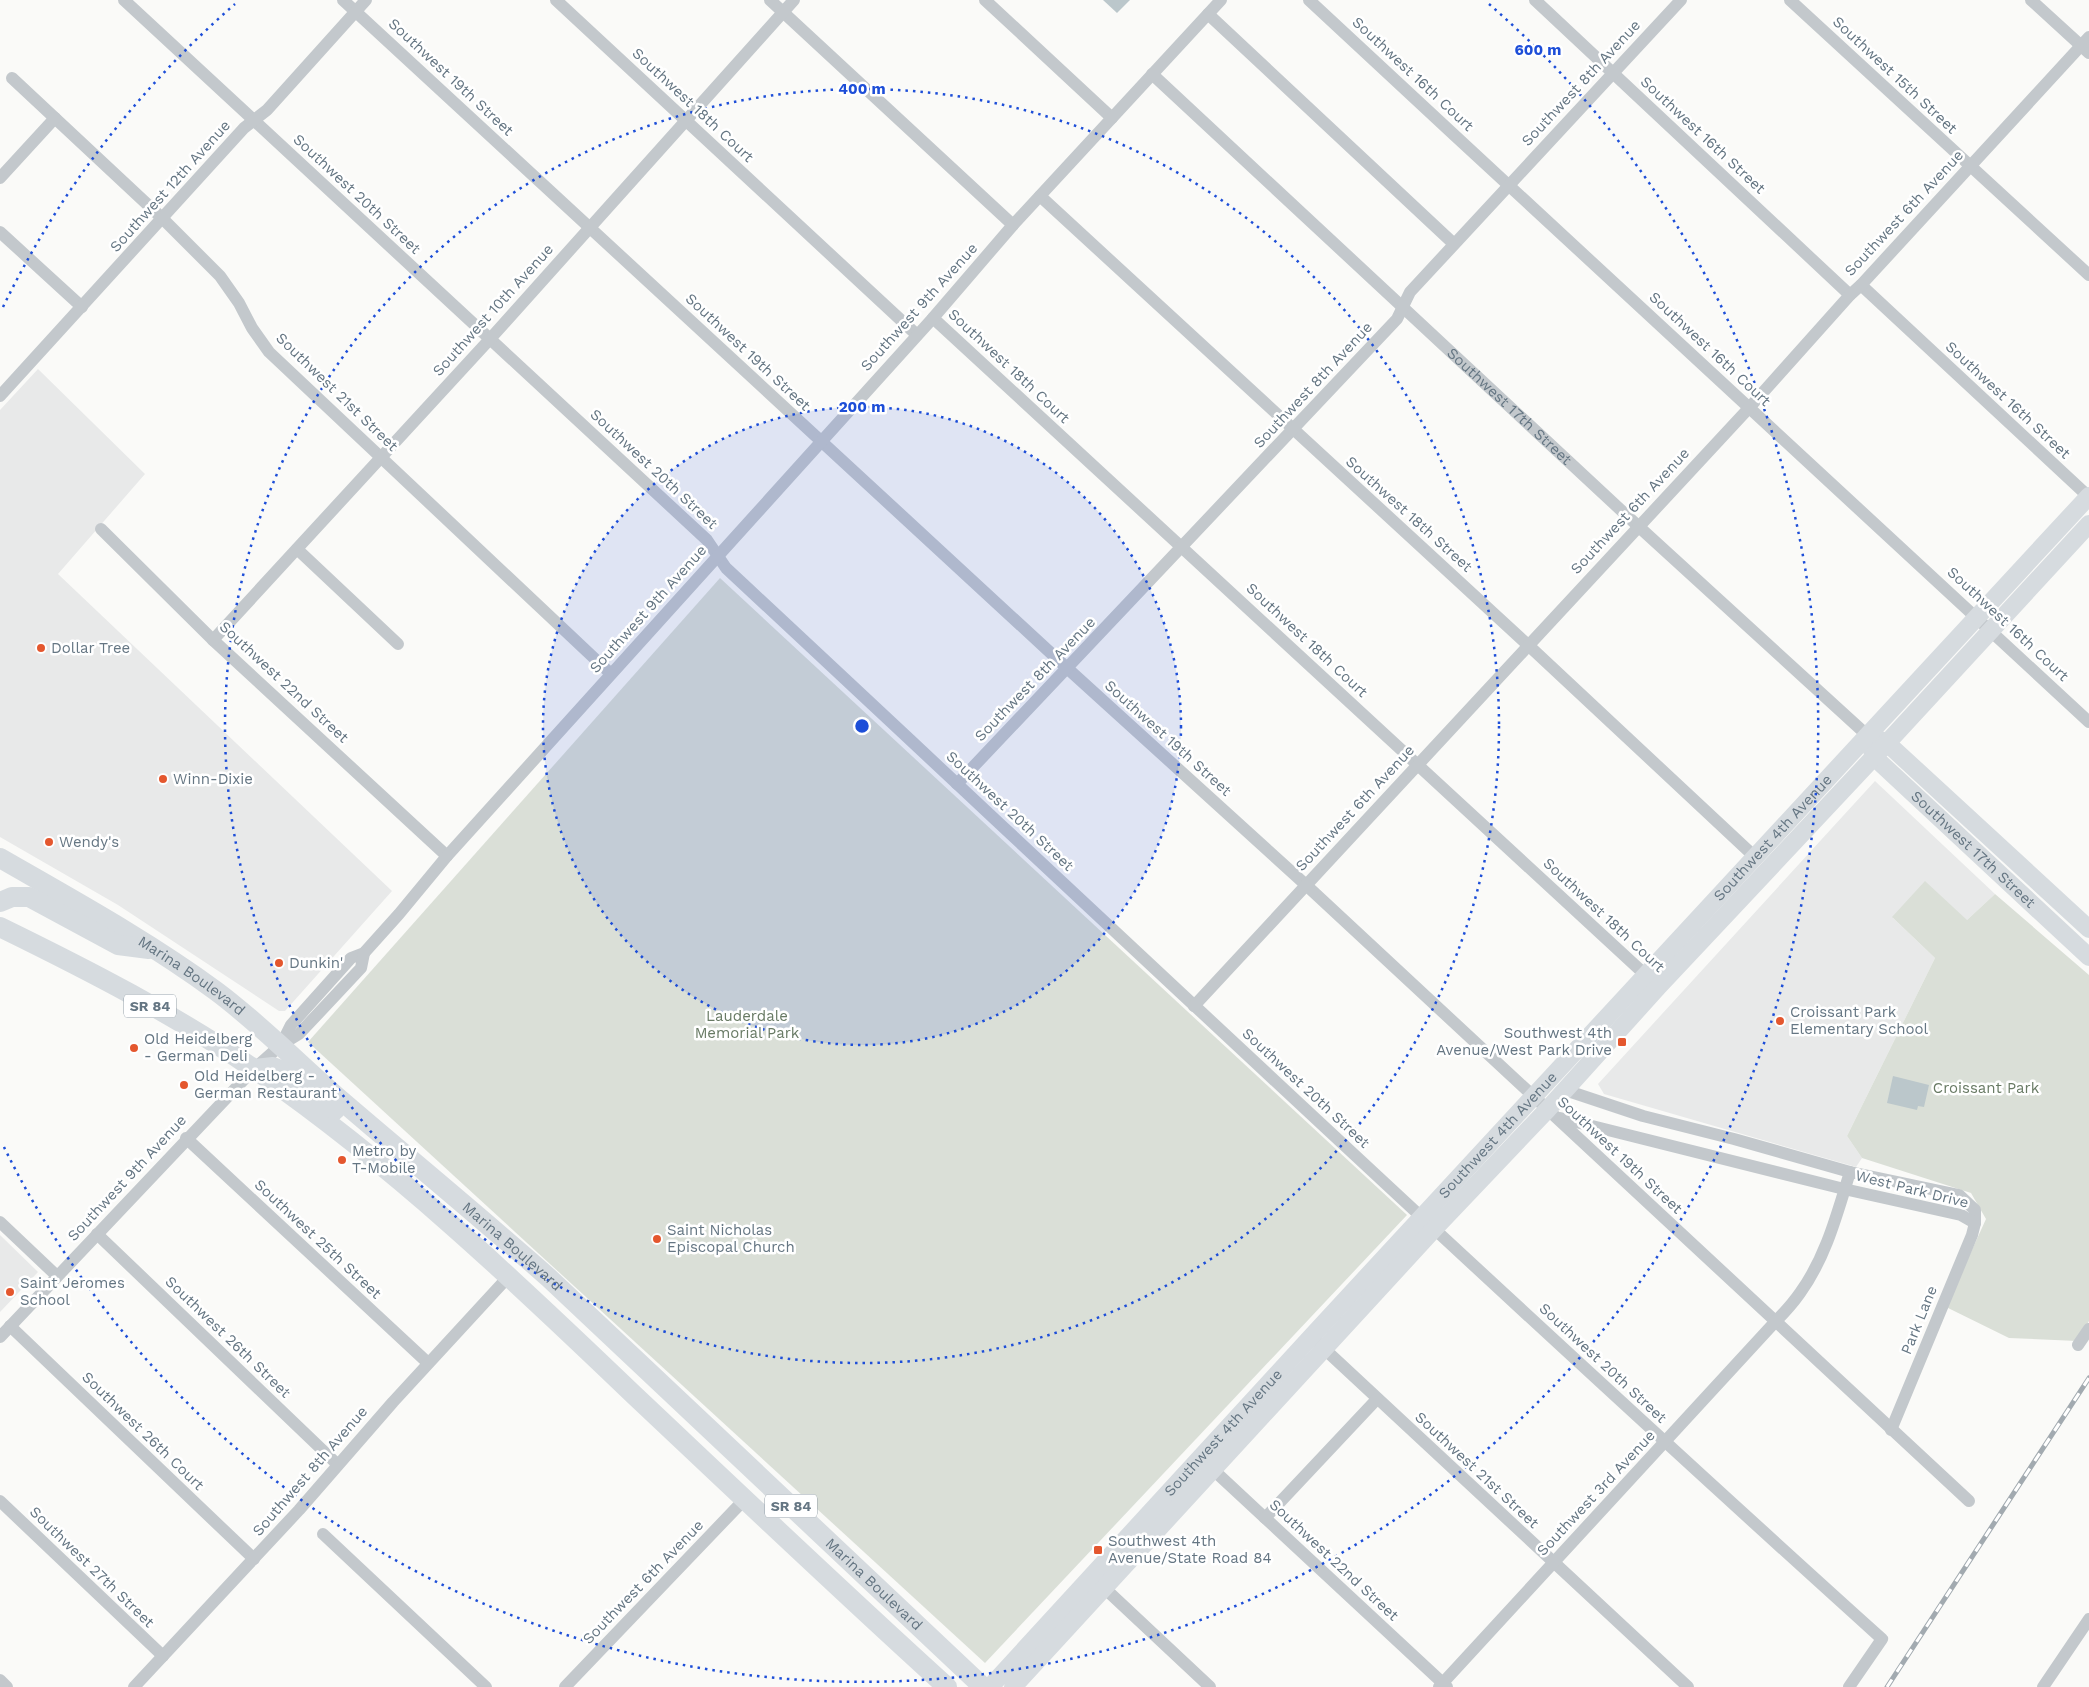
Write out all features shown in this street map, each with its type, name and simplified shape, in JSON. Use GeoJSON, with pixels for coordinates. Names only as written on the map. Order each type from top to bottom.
{"type":"FeatureCollection","features":[{"type":"Feature","properties":{"kind":"main road","name":"Southwest 4th Avenue"},"geometry":{"type":"LineString","coordinates":[[1013,1687],[1325,1350],[1435,1228],[1553,1113],[1565,1090],[1755,857],[2089,497]]}},
{"type":"Feature","properties":{"kind":"main road","name":"Southwest 4th Avenue"},"geometry":{"type":"LineString","coordinates":[[990,1687],[1534,1096],[1652,981],[1874,757],[2089,524]]}},
{"type":"Feature","properties":{"kind":"main road","name":"Southwest 17th Street"},"geometry":{"type":"LineString","coordinates":[[1868,736],[1887,743],[2089,929]]}},
{"type":"Feature","properties":{"kind":"main road"},"geometry":{"type":"LineString","coordinates":[[1868,736],[1874,757]]}},
{"type":"Feature","properties":{"kind":"main road","name":"Southwest 17th Street"},"geometry":{"type":"LineString","coordinates":[[1874,757],[2089,957]]}},
{"type":"Feature","properties":{"kind":"main road","name":"Marina Boulevard"},"geometry":{"type":"LineString","coordinates":[[0,859],[153,949],[251,1018],[366,1122],[480,1216],[549,1278],[983,1687]]}},
{"type":"Feature","properties":{"kind":"main road"},"geometry":{"type":"LineString","coordinates":[[0,902],[12,896],[29,897],[118,946],[153,949]]}},
{"type":"Feature","properties":{"kind":"main road","name":"Marina Boulevard"},"geometry":{"type":"LineString","coordinates":[[0,927],[174,1018],[254,1069],[381,1165],[443,1216],[509,1276],[744,1500],[947,1687]]}},
{"type":"Feature","properties":{"kind":"main road"},"geometry":{"type":"LineString","coordinates":[[254,1069],[273,1067],[281,1070],[340,1114],[366,1122]]}},
{"type":"Feature","properties":{"kind":"main road"},"geometry":{"type":"LineString","coordinates":[[509,1276],[520,1273],[549,1278]]}},
{"type":"Feature","properties":{"kind":"street","name":"Southwest 19th Street"},"geometry":{"type":"LineString","coordinates":[[344,0],[1067,668],[1553,1113],[1969,1501]]}},
{"type":"Feature","properties":{"kind":"street","name":"Southwest 12th Avenue"},"geometry":{"type":"LineString","coordinates":[[0,396],[244,128],[267,110],[366,0]]}},
{"type":"Feature","properties":{"kind":"street","name":"Southwest 18th Court"},"geometry":{"type":"LineString","coordinates":[[556,0],[918,335]]}},
{"type":"Feature","properties":{"kind":"street"},"geometry":{"type":"LineString","coordinates":[[770,0],[1013,225]]}},
{"type":"Feature","properties":{"kind":"street","name":"Southwest 10th Avenue"},"geometry":{"type":"LineString","coordinates":[[213,640],[490,339],[794,0]]}},
{"type":"Feature","properties":{"kind":"street"},"geometry":{"type":"LineString","coordinates":[[985,0],[1112,118]]}},
{"type":"Feature","properties":{"kind":"street","name":"Southwest 9th Avenue"},"geometry":{"type":"LineString","coordinates":[[0,1337],[186,1138],[254,1069],[281,1045],[291,1024],[351,958],[364,953],[447,856],[820,440],[918,335],[1013,225],[1221,0]]}},
{"type":"Feature","properties":{"kind":"street","name":"Southwest 16th Court"},"geometry":{"type":"LineString","coordinates":[[1310,0],[1508,186],[1977,616],[2089,722]]}},
{"type":"Feature","properties":{"kind":"street","name":"Southwest 16th Street"},"geometry":{"type":"LineString","coordinates":[[1535,0],[1850,295]]}},
{"type":"Feature","properties":{"kind":"street","name":"Southwest 8th Avenue"},"geometry":{"type":"LineString","coordinates":[[957,784],[1294,431],[1397,319],[1410,292],[1681,0]]}},
{"type":"Feature","properties":{"kind":"street","name":"Southwest 15th Street"},"geometry":{"type":"LineString","coordinates":[[1790,0],[2089,275]]}},
{"type":"Feature","properties":{"kind":"street"},"geometry":{"type":"LineString","coordinates":[[2032,0],[2086,45]]}},
{"type":"Feature","properties":{"kind":"street","name":"Southwest 20th Street"},"geometry":{"type":"LineString","coordinates":[[130,2],[254,120],[707,540],[726,568],[1194,1006],[1665,1443],[1882,1639],[1849,1687]]}},
{"type":"Feature","properties":{"kind":"street"},"geometry":{"type":"LineString","coordinates":[[1208,14],[1454,244]]}},
{"type":"Feature","properties":{"kind":"street","name":"Southwest 6th Avenue"},"geometry":{"type":"LineString","coordinates":[[1194,1006],[1749,408],[1850,295],[2086,45]]}},
{"type":"Feature","properties":{"kind":"street","name":"Southwest 17th Street"},"geometry":{"type":"LineString","coordinates":[[1152,74],[1638,526],[1868,736]]}},
{"type":"Feature","properties":{"kind":"street","name":"Southwest 21st Street"},"geometry":{"type":"LineString","coordinates":[[12,78],[163,219],[220,276],[269,352],[611,674]]}},
{"type":"Feature","properties":{"kind":"street"},"geometry":{"type":"LineString","coordinates":[[0,178],[55,118]]}},
{"type":"Feature","properties":{"kind":"street","name":"Southwest 18th Street"},"geometry":{"type":"LineString","coordinates":[[1040,196],[1528,645],[1755,857]]}},
{"type":"Feature","properties":{"kind":"street"},"geometry":{"type":"LineString","coordinates":[[0,232],[82,307]]}},
{"type":"Feature","properties":{"kind":"street","name":"Southwest 16th Street"},"geometry":{"type":"LineString","coordinates":[[1861,285],[2089,497]]}},
{"type":"Feature","properties":{"kind":"street","name":"Southwest 18th Court"},"geometry":{"type":"LineString","coordinates":[[933,318],[1652,981]]}},
{"type":"Feature","properties":{"kind":"street","name":"Southwest 22nd Street"},"geometry":{"type":"LineString","coordinates":[[102,529],[213,640],[447,856]]}},
{"type":"Feature","properties":{"kind":"street"},"geometry":{"type":"LineString","coordinates":[[297,549],[398,644]]}},
{"type":"Feature","properties":{"kind":"street","name":"West Park Drive"},"geometry":{"type":"LineString","coordinates":[[1553,1113],[1844,1189],[1961,1215],[1975,1223],[1975,1210],[1959,1195],[1850,1172],[1734,1139],[1643,1116],[1565,1090]]}},
{"type":"Feature","properties":{"kind":"street","name":"Southwest 25th Street"},"geometry":{"type":"LineString","coordinates":[[186,1138],[428,1363]]}},
{"type":"Feature","properties":{"kind":"street","name":"Southwest 3rd Avenue"},"geometry":{"type":"LineString","coordinates":[[1443,1686],[1553,1562],[1665,1443],[1801,1293],[1819,1262],[1832,1231],[1850,1172]]}},
{"type":"Feature","properties":{"kind":"street"},"geometry":{"type":"LineString","coordinates":[[0,1222],[57,1276]]}},
{"type":"Feature","properties":{"kind":"street","name":"Park Lane"},"geometry":{"type":"LineString","coordinates":[[1892,1430],[1972,1235],[1975,1223]]}},
{"type":"Feature","properties":{"kind":"street","name":"Southwest 26th Street"},"geometry":{"type":"LineString","coordinates":[[97,1234],[337,1464]]}},
{"type":"Feature","properties":{"kind":"street","name":"Southwest 8th Avenue"},"geometry":{"type":"LineString","coordinates":[[134,1687],[254,1559],[428,1363],[509,1276]]}},
{"type":"Feature","properties":{"kind":"street","name":"Southwest 26th Court"},"geometry":{"type":"LineString","coordinates":[[10,1326],[254,1559]]}},
{"type":"Feature","properties":{"kind":"street"},"geometry":{"type":"LineString","coordinates":[[2078,1344],[2089,1329]]}},
{"type":"Feature","properties":{"kind":"street","name":"Southwest 21st Street"},"geometry":{"type":"LineString","coordinates":[[1311,1337],[1688,1687]]}},
{"type":"Feature","properties":{"kind":"street"},"geometry":{"type":"LineString","coordinates":[[1265,1518],[1377,1398]]}},
{"type":"Feature","properties":{"kind":"street","name":"Southwest 22nd Street"},"geometry":{"type":"LineString","coordinates":[[1200,1457],[1443,1686]]}},
{"type":"Feature","properties":{"kind":"street","name":"Southwest 6th Avenue"},"geometry":{"type":"LineString","coordinates":[[565,1687],[744,1500]]}},
{"type":"Feature","properties":{"kind":"street","name":"Southwest 27th Street"},"geometry":{"type":"LineString","coordinates":[[0,1501],[163,1656]]}},
{"type":"Feature","properties":{"kind":"street"},"geometry":{"type":"LineString","coordinates":[[323,1534],[486,1687]]}},
{"type":"Feature","properties":{"kind":"street"},"geometry":{"type":"LineString","coordinates":[[1091,1576],[1210,1687]]}},
{"type":"Feature","properties":{"kind":"street"},"geometry":{"type":"LineString","coordinates":[[2043,1687],[2089,1619]]}},
{"type":"Feature","properties":{"kind":"street"},"geometry":{"type":"LineString","coordinates":[[0,1680],[7,1687]]}},
{"type":"Feature","properties":{"kind":"shaded area"},"geometry":{"type":"Polygon","coordinates":[[[1103,0],[1130,0],[1117,13],[1103,0]]]}},
{"type":"Feature","properties":{"kind":"shaded area"},"geometry":{"type":"Polygon","coordinates":[[[38,369],[145,474],[58,574],[392,891],[285,1011],[279,1011],[118,905],[0,837],[0,410],[38,369]]]}},
{"type":"Feature","properties":{"kind":"shaded area","name":"Croissant Park Elementary School"},"geometry":{"type":"Polygon","coordinates":[[[1875,781],[1995,894],[1967,920],[1893,918],[1935,958],[1847,1136],[1862,1158],[1856,1167],[1604,1094],[1598,1084],[1875,781]]]}},
{"type":"Feature","properties":{"kind":"shaded area"},"geometry":{"type":"Polygon","coordinates":[[[1893,1076],[1929,1085],[1924,1107],[1918,1106],[1917,1110],[1887,1103],[1893,1076]]]}},
{"type":"Feature","properties":{"kind":"shaded area","name":"Saint Jeromes School"},"geometry":{"type":"Polygon","coordinates":[[[0,1235],[38,1272],[0,1312],[0,1235]]]}},
{"type":"Feature","properties":{"kind":"green space","name":"Lauderdale Memorial Park"},"geometry":{"type":"Polygon","coordinates":[[[720,578],[1407,1215],[985,1663],[308,1042],[720,578]]]}},
{"type":"Feature","properties":{"kind":"green space","name":"Croissant Park"},"geometry":{"type":"Polygon","coordinates":[[[1925,881],[1967,920],[1995,894],[2089,975],[2089,1321],[2077,1341],[2009,1338],[1946,1307],[1986,1219],[1971,1193],[1862,1158],[1847,1136],[1935,958],[1892,917],[1925,881]]]}},
{"type":"Feature","properties":{"kind":"railway"},"geometry":{"type":"LineString","coordinates":[[1887,1687],[2089,1378]]}},
{"type":"Feature","properties":{"kind":"place","name":"Dollar Tree"},"geometry":{"type":"Point","coordinates":[41,648]}},
{"type":"Feature","properties":{"kind":"place","name":"Winn-Dixie"},"geometry":{"type":"Point","coordinates":[163,779]}},
{"type":"Feature","properties":{"kind":"place","name":"Wendy's"},"geometry":{"type":"Point","coordinates":[49,842]}},
{"type":"Feature","properties":{"kind":"place","name":"Dunkin'"},"geometry":{"type":"Point","coordinates":[279,963]}},
{"type":"Feature","properties":{"kind":"place","name":"Croissant Park Elementary School"},"geometry":{"type":"Point","coordinates":[1780,1021]}},
{"type":"Feature","properties":{"kind":"place","name":"Southwest 4th Avenue/West Park Drive"},"geometry":{"type":"Point","coordinates":[1622,1042]}},
{"type":"Feature","properties":{"kind":"place","name":"Old Heidelberg - German Deli"},"geometry":{"type":"Point","coordinates":[134,1048]}},
{"type":"Feature","properties":{"kind":"place","name":"Old Heidelberg - German Restaurant"},"geometry":{"type":"Point","coordinates":[184,1085]}},
{"type":"Feature","properties":{"kind":"place","name":"Metro by T-Mobile"},"geometry":{"type":"Point","coordinates":[342,1160]}},
{"type":"Feature","properties":{"kind":"place","name":"Saint Nicholas Episcopal Church"},"geometry":{"type":"Point","coordinates":[657,1239]}},
{"type":"Feature","properties":{"kind":"place","name":"Saint Jeromes School"},"geometry":{"type":"Point","coordinates":[10,1292]}},
{"type":"Feature","properties":{"kind":"place","name":"Southwest 4th Avenue/State Road 84"},"geometry":{"type":"Point","coordinates":[1098,1550]}}]}
